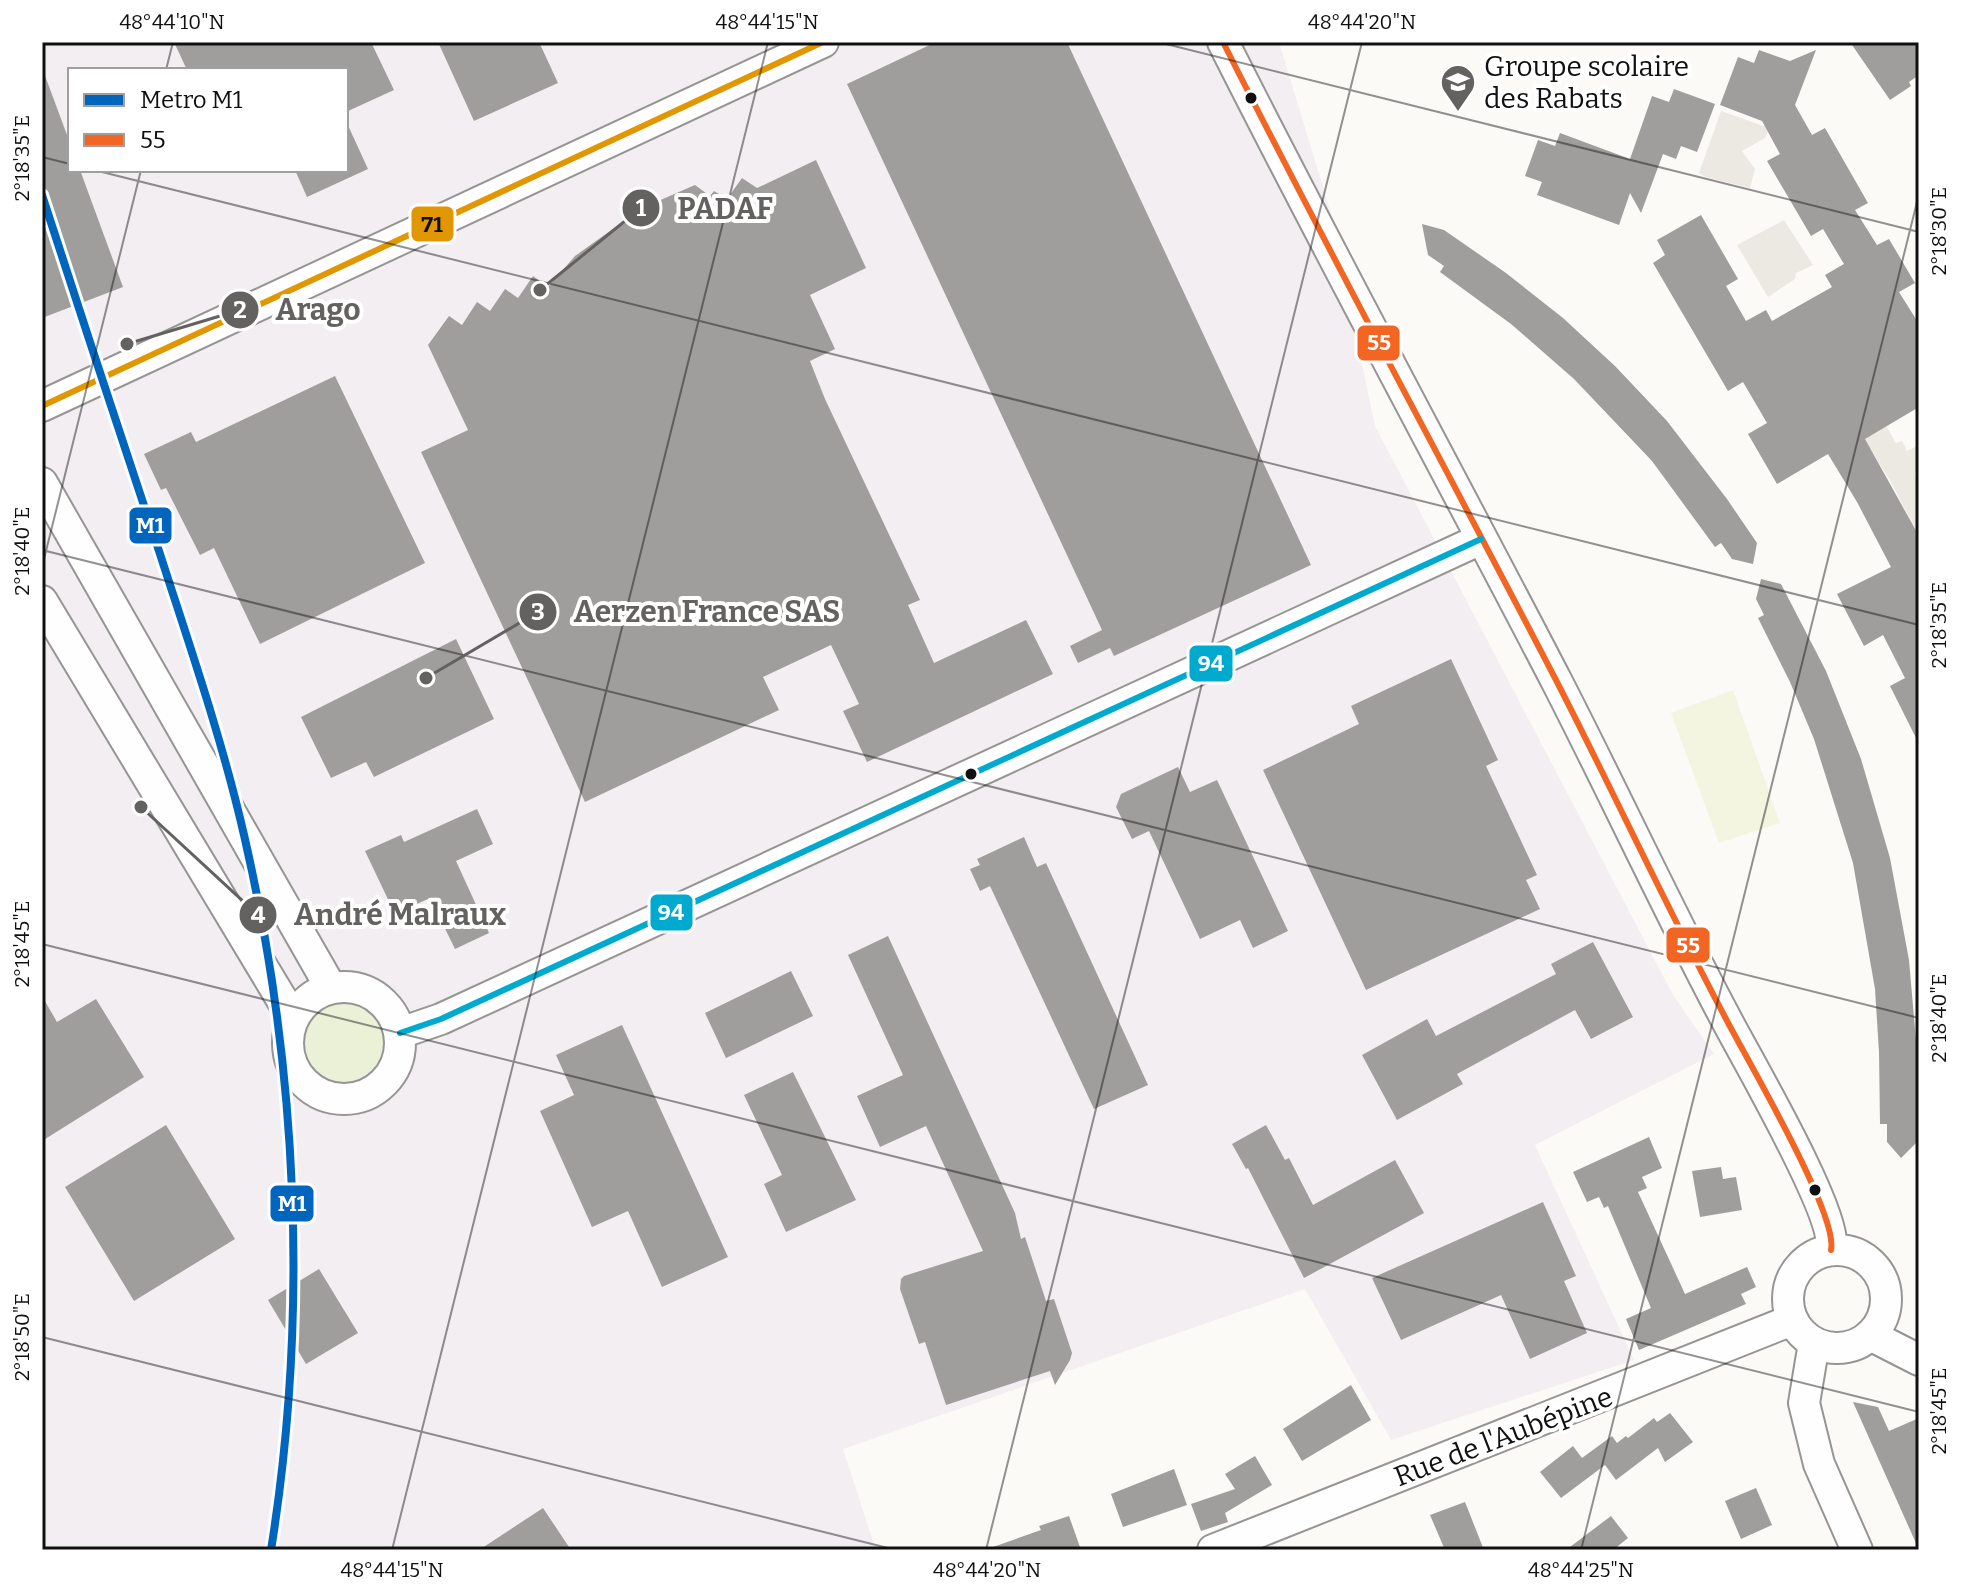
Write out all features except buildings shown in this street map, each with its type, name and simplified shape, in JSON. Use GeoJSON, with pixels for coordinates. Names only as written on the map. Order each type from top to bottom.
{"type":"FeatureCollection","features":[{"type":"Feature","properties":{"kind":"street"},"geometry":{"type":"LineString","coordinates":[[42,406],[823,42]]}},
{"type":"Feature","properties":{"kind":"street"},"geometry":{"type":"LineString","coordinates":[[1223,42],[1316,227],[1557,683],[1724,1016],[1774,1107],[1823,1209],[1834,1239],[1831,1250]]}},
{"type":"Feature","properties":{"kind":"street"},"geometry":{"type":"LineString","coordinates":[[42,483],[331,988]]}},
{"type":"Feature","properties":{"kind":"street"},"geometry":{"type":"LineString","coordinates":[[400,1033],[441,1019],[1481,539]]}},
{"type":"Feature","properties":{"kind":"street"},"geometry":{"type":"LineString","coordinates":[[42,601],[293,1018]]}},
{"type":"Feature","properties":{"kind":"street"},"geometry":{"type":"LineString","coordinates":[[349,986],[375,996],[393,1015],[400,1033],[400,1052],[393,1070],[382,1086],[365,1096],[346,1100],[327,1097],[310,1088],[297,1074],[289,1056],[288,1037],[293,1018],[302,1004],[331,988],[349,986]]}},
{"type":"Feature","properties":{"kind":"street"},"geometry":{"type":"LineString","coordinates":[[1831,1250],[1847,1250],[1874,1266],[1882,1278],[1886,1294],[1880,1323],[1858,1344],[1844,1348],[1829,1348],[1801,1334],[1792,1320],[1788,1305],[1788,1290],[1803,1262],[1831,1250]]}},
{"type":"Feature","properties":{"kind":"street","name":"Rue de l'Aubépine"},"geometry":{"type":"LineString","coordinates":[[1213,1550],[1792,1320]]}},
{"type":"Feature","properties":{"kind":"street"},"geometry":{"type":"LineString","coordinates":[[1870,1335],[1919,1360]]}},
{"type":"Feature","properties":{"kind":"street"},"geometry":{"type":"LineString","coordinates":[[1814,1343],[1804,1403],[1819,1464],[1857,1550]]}},
{"type":"Feature","properties":{"kind":"shaded area"},"geometry":{"type":"Polygon","coordinates":[[[42,42],[1279,42],[1330,210],[1375,426],[1673,995],[1714,1054],[1535,1145],[1634,1360],[1391,1440],[1305,1289],[843,1449],[876,1550],[42,1550],[42,42]]]}},
{"type":"Feature","properties":{"kind":"shaded area"},"geometry":{"type":"Polygon","coordinates":[[[1721,111],[1769,128],[1765,138],[1742,151],[1755,169],[1750,188],[1699,173],[1721,111]]]}},
{"type":"Feature","properties":{"kind":"shaded area"},"geometry":{"type":"Polygon","coordinates":[[[1784,220],[1813,265],[1796,273],[1795,279],[1768,297],[1737,245],[1784,220]]]}},
{"type":"Feature","properties":{"kind":"shaded area"},"geometry":{"type":"Polygon","coordinates":[[[1884,422],[1896,443],[1902,441],[1907,451],[1919,445],[1919,464],[1915,473],[1919,479],[1919,536],[1862,435],[1884,422]]]}},
{"type":"Feature","properties":{"kind":"green space"},"geometry":{"type":"Polygon","coordinates":[[[1733,690],[1780,823],[1719,843],[1671,713],[1733,690]]]}},
{"type":"Feature","properties":{"kind":"green space"},"geometry":{"type":"Polygon","coordinates":[[[344,1002],[360,1005],[373,1014],[382,1027],[385,1043],[382,1059],[373,1072],[360,1081],[344,1084],[328,1081],[315,1072],[306,1059],[303,1043],[306,1027],[315,1014],[328,1005],[344,1002]]]}},
{"type":"Feature","properties":{"kind":"metro line","name":"M1"},"geometry":{"type":"LineString","coordinates":[[42,195],[216,728],[244,835],[262,923],[286,1101],[292,1191],[290,1371],[283,1461],[271,1550]]}},
{"type":"Feature","properties":{"kind":"transit line","name":"71"},"geometry":{"type":"LineString","coordinates":[[42,406],[823,42]]}},
{"type":"Feature","properties":{"kind":"transit line","name":"55"},"geometry":{"type":"LineString","coordinates":[[1223,42],[1557,682],[1703,975],[1788,1135],[1821,1204],[1830,1232],[1831,1250]]}},
{"type":"Feature","properties":{"kind":"transit line","name":"94"},"geometry":{"type":"LineString","coordinates":[[400,1033],[441,1019],[1481,539]]}},
{"type":"Feature","properties":{"kind":"place","name":"Groupe scolaire des Rabats"},"geometry":{"type":"Point","coordinates":[1458,113]}},
{"type":"Feature","properties":{"kind":"place","name":"PADAF"},"geometry":{"type":"Point","coordinates":[540,290]}},
{"type":"Feature","properties":{"kind":"place","name":"Arago"},"geometry":{"type":"Point","coordinates":[127,344]}},
{"type":"Feature","properties":{"kind":"place","name":"Aerzen France SAS"},"geometry":{"type":"Point","coordinates":[426,678]}},
{"type":"Feature","properties":{"kind":"place","name":"André Malraux"},"geometry":{"type":"Point","coordinates":[141,807]}}]}
